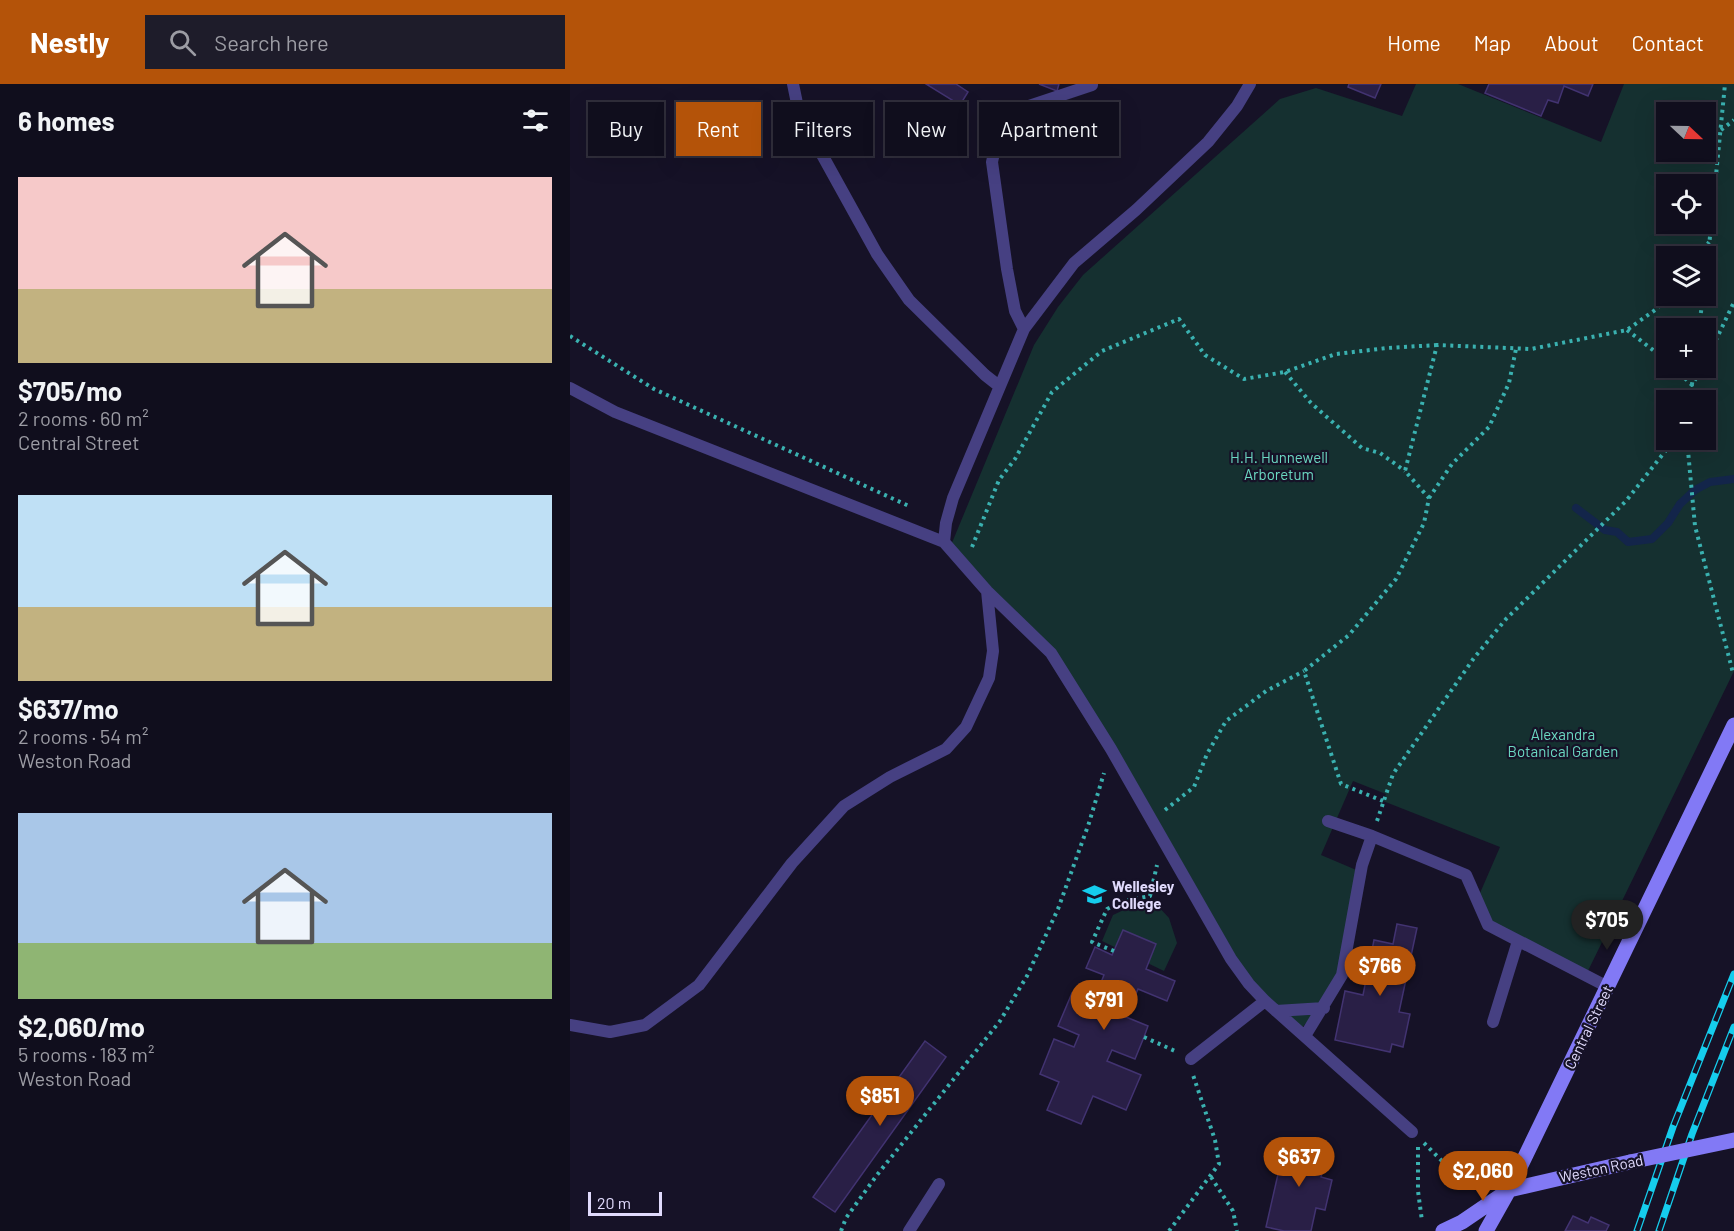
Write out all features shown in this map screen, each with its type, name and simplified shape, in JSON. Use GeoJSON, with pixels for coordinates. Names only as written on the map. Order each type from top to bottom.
{"type":"FeatureCollection","features":[{"type":"Feature","properties":{"kind":"main road","name":"Central Street"},"geometry":{"type":"LineString","coordinates":[[1486,1231],[1509,1190],[1734,725]]}},
{"type":"Feature","properties":{"kind":"main road","name":"Weston Road"},"geometry":{"type":"LineString","coordinates":[[1443,1231],[1462,1222],[1509,1190],[1734,1140]]}},
{"type":"Feature","properties":{"kind":"lane"},"geometry":{"type":"LineString","coordinates":[[793,84],[799,113],[877,254],[909,300],[999,386]]}},
{"type":"Feature","properties":{"kind":"lane"},"geometry":{"type":"LineString","coordinates":[[944,542],[946,523],[953,498],[1024,329],[1074,263],[1136,210],[1208,142],[1237,106],[1250,84]]}},
{"type":"Feature","properties":{"kind":"lane"},"geometry":{"type":"LineString","coordinates":[[1024,329],[1015,311],[1009,279],[993,162],[999,132],[1020,109],[1092,85]]}},
{"type":"Feature","properties":{"kind":"lane"},"geometry":{"type":"LineString","coordinates":[[570,388],[615,412],[944,542],[987,591],[1051,653],[1111,749],[1231,959],[1249,984],[1264,1001],[1412,1132]]}},
{"type":"Feature","properties":{"kind":"lane"},"geometry":{"type":"LineString","coordinates":[[570,1025],[610,1032],[645,1025],[663,1012],[699,985],[792,863],[844,806],[890,777],[946,749],[966,727],[989,678],[993,651],[987,591]]}},
{"type":"Feature","properties":{"kind":"lane"},"geometry":{"type":"LineString","coordinates":[[1328,821],[1372,836],[1466,875],[1488,925],[1608,987]]}},
{"type":"Feature","properties":{"kind":"lane"},"geometry":{"type":"LineString","coordinates":[[1305,1036],[1342,975],[1362,865],[1372,836]]}},
{"type":"Feature","properties":{"kind":"lane"},"geometry":{"type":"LineString","coordinates":[[1493,1022],[1518,941]]}},
{"type":"Feature","properties":{"kind":"lane"},"geometry":{"type":"LineString","coordinates":[[1191,1059],[1264,1001]]}},
{"type":"Feature","properties":{"kind":"lane"},"geometry":{"type":"LineString","coordinates":[[1276,1011],[1324,1008]]}},
{"type":"Feature","properties":{"kind":"lane"},"geometry":{"type":"LineString","coordinates":[[909,1231],[939,1184]]}},
{"type":"Feature","properties":{"kind":"path"},"geometry":{"type":"LineString","coordinates":[[1709,246],[1725,84]]}},
{"type":"Feature","properties":{"kind":"path"},"geometry":{"type":"LineString","coordinates":[[1721,130],[1734,120]]}},
{"type":"Feature","properties":{"kind":"path"},"geometry":{"type":"LineString","coordinates":[[1705,246],[1710,239]]}},
{"type":"Feature","properties":{"kind":"path"},"geometry":{"type":"LineString","coordinates":[[1716,340],[1734,302]]}},
{"type":"Feature","properties":{"kind":"path"},"geometry":{"type":"LineString","coordinates":[[964,566],[999,480],[1015,459],[1052,392],[1102,351],[1179,319],[1205,355],[1244,379],[1285,372],[1336,354],[1387,348],[1437,345],[1531,349],[1627,330],[1660,306]]}},
{"type":"Feature","properties":{"kind":"path"},"geometry":{"type":"LineString","coordinates":[[1627,330],[1656,352]]}},
{"type":"Feature","properties":{"kind":"path"},"geometry":{"type":"LineString","coordinates":[[570,336],[654,389],[913,508]]}},
{"type":"Feature","properties":{"kind":"path"},"geometry":{"type":"LineString","coordinates":[[1405,471],[1437,345]]}},
{"type":"Feature","properties":{"kind":"path"},"geometry":{"type":"LineString","coordinates":[[1151,821],[1194,787],[1207,754],[1226,722],[1266,691],[1304,671],[1349,635],[1396,579],[1425,523],[1429,498],[1452,464],[1489,427],[1509,383],[1516,349]]}},
{"type":"Feature","properties":{"kind":"path"},"geometry":{"type":"LineString","coordinates":[[1285,372],[1311,403],[1362,448],[1380,453],[1405,471],[1429,498]]}},
{"type":"Feature","properties":{"kind":"path"},"geometry":{"type":"LineString","coordinates":[[1685,378],[1692,385]]}},
{"type":"Feature","properties":{"kind":"path"},"geometry":{"type":"LineString","coordinates":[[1691,390],[1693,378]]}},
{"type":"Feature","properties":{"kind":"path"},"geometry":{"type":"LineString","coordinates":[[1692,385],[1696,378]]}},
{"type":"Feature","properties":{"kind":"path"},"geometry":{"type":"LineString","coordinates":[[1372,836],[1393,774],[1487,642],[1506,619],[1626,501],[1666,450]]}},
{"type":"Feature","properties":{"kind":"path"},"geometry":{"type":"LineString","coordinates":[[1688,450],[1695,526],[1733,673]]}},
{"type":"Feature","properties":{"kind":"path"},"geometry":{"type":"LineString","coordinates":[[1304,671],[1341,784],[1383,801]]}},
{"type":"Feature","properties":{"kind":"path"},"geometry":{"type":"LineString","coordinates":[[841,1231],[846,1218],[877,1175],[1000,1021],[1027,975],[1058,909],[1089,823],[1111,749]]}},
{"type":"Feature","properties":{"kind":"path"},"geometry":{"type":"LineString","coordinates":[[1114,951],[1092,942],[1107,909],[1124,901],[1150,896],[1162,841]]}},
{"type":"Feature","properties":{"kind":"path"},"geometry":{"type":"LineString","coordinates":[[1144,1037],[1191,1059],[1191,1070],[1215,1140],[1219,1164],[1169,1231]]}},
{"type":"Feature","properties":{"kind":"path"},"geometry":{"type":"LineString","coordinates":[[1422,1221],[1418,1191],[1417,1137],[1469,1188]]}},
{"type":"Feature","properties":{"kind":"path"},"geometry":{"type":"LineString","coordinates":[[1210,1177],[1233,1211],[1237,1231]]}},
{"type":"Feature","properties":{"kind":"green space","name":"H.H. Hunnewell Arboretum"},"geometry":{"type":"Polygon","coordinates":[[[1416,84],[1458,84],[1601,142],[1624,84],[1734,84],[1734,671],[1586,975],[1488,925],[1477,900],[1500,847],[1383,801],[1386,794],[1353,781],[1321,855],[1361,872],[1342,975],[1325,1002],[1299,1031],[1260,996],[1051,653],[949,550],[1034,345],[1058,307],[1083,275],[1280,99],[1316,88],[1402,116],[1416,84]]]}},
{"type":"Feature","properties":{"kind":"green space"},"geometry":{"type":"Polygon","coordinates":[[[1156,904],[1169,918],[1177,943],[1164,971],[1102,941],[1113,915],[1128,908],[1156,904]]]}},
{"type":"Feature","properties":{"kind":"building"},"geometry":{"type":"Polygon","coordinates":[[[926,84],[956,84],[968,92],[962,102],[955,102],[926,84]]]}},
{"type":"Feature","properties":{"kind":"building"},"geometry":{"type":"Polygon","coordinates":[[[1039,84],[1059,84],[1057,91],[1039,84]]]}},
{"type":"Feature","properties":{"kind":"building"},"geometry":{"type":"Polygon","coordinates":[[[1349,84],[1381,84],[1375,98],[1348,87],[1349,84]]]}},
{"type":"Feature","properties":{"kind":"building"},"geometry":{"type":"Polygon","coordinates":[[[1489,84],[1593,84],[1588,96],[1564,86],[1558,103],[1548,100],[1541,116],[1485,93],[1489,84]]]}},
{"type":"Feature","properties":{"kind":"building"},"geometry":{"type":"Polygon","coordinates":[[[1397,924],[1417,928],[1399,1012],[1410,1014],[1403,1047],[1392,1044],[1390,1052],[1335,1040],[1345,991],[1363,995],[1374,940],[1393,944],[1397,924]]]}},
{"type":"Feature","properties":{"kind":"building"},"geometry":{"type":"Polygon","coordinates":[[[1123,930],[1156,944],[1146,969],[1175,981],[1167,1001],[1138,989],[1126,1017],[1148,1026],[1135,1059],[1112,1050],[1107,1061],[1141,1075],[1126,1110],[1093,1096],[1081,1124],[1047,1110],[1059,1082],[1040,1074],[1054,1039],[1074,1047],[1079,1035],[1058,1026],[1072,993],[1093,1002],[1104,975],[1086,968],[1095,947],[1112,955],[1123,930]]]}},
{"type":"Feature","properties":{"kind":"building"},"geometry":{"type":"Polygon","coordinates":[[[925,1041],[946,1057],[835,1212],[813,1197],[925,1041]]]}},
{"type":"Feature","properties":{"kind":"building"},"geometry":{"type":"Polygon","coordinates":[[[1286,1139],[1327,1149],[1321,1177],[1332,1180],[1325,1210],[1316,1208],[1311,1231],[1284,1231],[1266,1227],[1286,1139]]]}},
{"type":"Feature","properties":{"kind":"building"},"geometry":{"type":"Polygon","coordinates":[[[1573,1216],[1588,1223],[1591,1217],[1609,1225],[1606,1231],[1565,1231],[1573,1216]]]}},
{"type":"Feature","properties":{"kind":"waterway"},"geometry":{"type":"LineString","coordinates":[[1576,508],[1605,530],[1617,532],[1628,542],[1652,539],[1668,523],[1680,504],[1695,490],[1710,482],[1734,479]]}},
{"type":"Feature","properties":{"kind":"railway"},"geometry":{"type":"LineString","coordinates":[[1637,1231],[1673,1127],[1734,974]]}},
{"type":"Feature","properties":{"kind":"railway"},"geometry":{"type":"LineString","coordinates":[[1659,1231],[1692,1134],[1734,1027]]}},
{"type":"Feature","properties":{"kind":"place","name":"Wellesley College"},"geometry":{"type":"Point","coordinates":[1094,895]}},
{"type":"Feature","properties":{"kind":"park label","name":"Alexandra Botanical Garden"},"geometry":{"type":"Point","coordinates":[1563,742]}}]}
